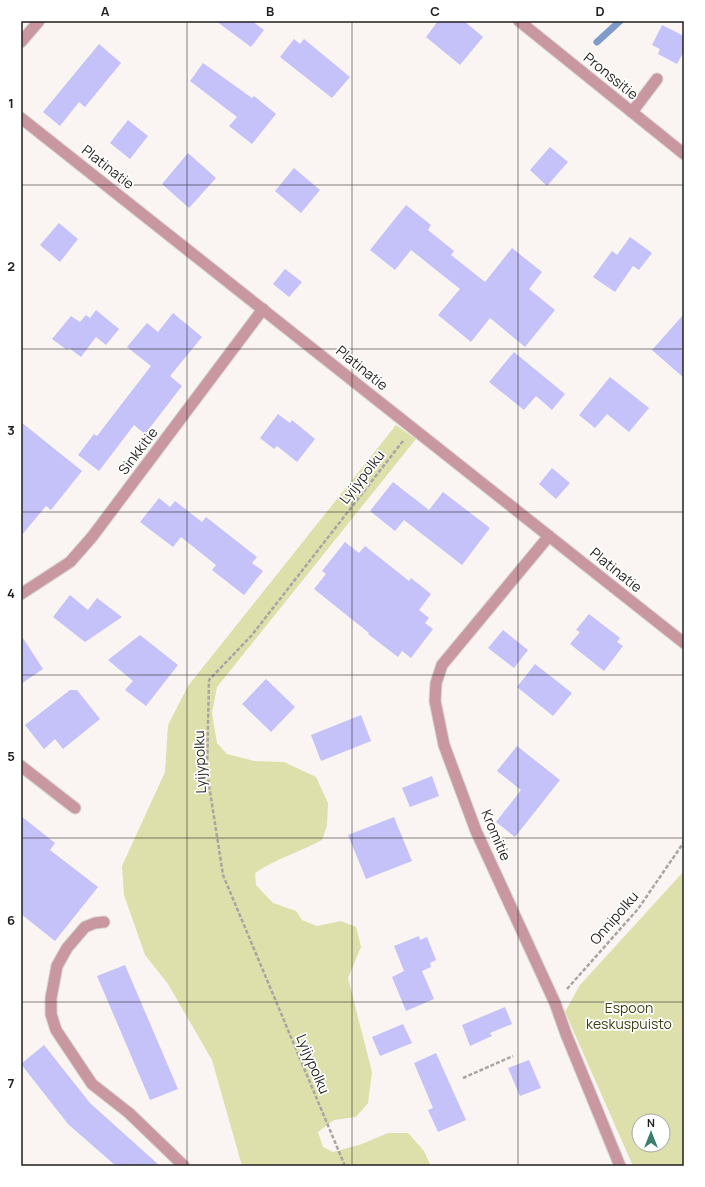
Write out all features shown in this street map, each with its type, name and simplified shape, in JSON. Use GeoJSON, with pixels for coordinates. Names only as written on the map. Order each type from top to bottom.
{"type":"FeatureCollection","features":[{"type":"Feature","properties":{"kind":"street"},"geometry":{"type":"LineString","coordinates":[[21,42],[39,21]]}},
{"type":"Feature","properties":{"kind":"street","name":"Pronssitie"},"geometry":{"type":"LineString","coordinates":[[519,21],[684,154]]}},
{"type":"Feature","properties":{"kind":"street"},"geometry":{"type":"LineString","coordinates":[[632,112],[657,80]]}},
{"type":"Feature","properties":{"kind":"street","name":"Platinatie"},"geometry":{"type":"LineString","coordinates":[[21,118],[684,644]]}},
{"type":"Feature","properties":{"kind":"street","name":"Sinkkitie"},"geometry":{"type":"LineString","coordinates":[[21,594],[70,562],[92,537],[263,309]]}},
{"type":"Feature","properties":{"kind":"street","name":"Kromitie"},"geometry":{"type":"LineString","coordinates":[[549,536],[442,665],[436,683],[435,701],[444,745],[476,831],[555,1003],[566,1034],[620,1166]]}},
{"type":"Feature","properties":{"kind":"street"},"geometry":{"type":"LineString","coordinates":[[21,766],[75,808]]}},
{"type":"Feature","properties":{"kind":"street"},"geometry":{"type":"LineString","coordinates":[[104,922],[94,923],[85,927],[67,948],[57,966],[51,998],[51,1014],[56,1030],[92,1084],[129,1113],[184,1166]]}},
{"type":"Feature","properties":{"kind":"path","name":"Lyijypolku"},"geometry":{"type":"LineString","coordinates":[[345,1166],[223,875],[207,772],[209,680],[252,635],[413,428]]}},
{"type":"Feature","properties":{"kind":"path","name":"Onnipolku"},"geometry":{"type":"LineString","coordinates":[[555,1003],[638,909],[684,842]]}},
{"type":"Feature","properties":{"kind":"path"},"geometry":{"type":"LineString","coordinates":[[463,1078],[513,1056]]}},
{"type":"Feature","properties":{"kind":"green space"},"geometry":{"type":"Polygon","coordinates":[[[396,425],[416,439],[217,687],[212,713],[217,743],[227,754],[254,761],[284,762],[316,777],[328,803],[327,826],[322,840],[255,873],[256,885],[273,903],[296,911],[302,920],[317,926],[341,921],[356,927],[361,947],[348,978],[372,1072],[368,1103],[356,1117],[334,1120],[318,1132],[323,1147],[333,1152],[362,1144],[388,1133],[408,1133],[424,1151],[431,1166],[242,1166],[212,1060],[168,984],[145,955],[124,895],[122,866],[165,772],[168,725],[188,686],[396,425]]]}},
{"type":"Feature","properties":{"kind":"green space","name":"Espoon keskuspuisto"},"geometry":{"type":"Polygon","coordinates":[[[684,871],[684,1166],[633,1166],[565,1012],[580,985],[684,871]]]}},
{"type":"Feature","properties":{"kind":"building"},"geometry":{"type":"Polygon","coordinates":[[[216,21],[252,21],[264,30],[251,47],[216,21]]]}},
{"type":"Feature","properties":{"kind":"building"},"geometry":{"type":"Polygon","coordinates":[[[438,21],[464,21],[483,37],[460,65],[426,37],[438,21]]]}},
{"type":"Feature","properties":{"kind":"building"},"geometry":{"type":"Polygon","coordinates":[[[662,25],[684,36],[684,51],[677,64],[658,54],[660,49],[652,45],[662,25]]]}},
{"type":"Feature","properties":{"kind":"building"},"geometry":{"type":"Polygon","coordinates":[[[294,39],[300,44],[304,39],[350,77],[332,98],[280,57],[294,39]]]}},
{"type":"Feature","properties":{"kind":"building"},"geometry":{"type":"Polygon","coordinates":[[[99,44],[121,63],[85,107],[79,102],[60,126],[43,112],[99,44]]]}},
{"type":"Feature","properties":{"kind":"building"},"geometry":{"type":"Polygon","coordinates":[[[203,63],[252,98],[254,96],[276,114],[252,144],[229,126],[237,117],[190,81],[203,63]]]}},
{"type":"Feature","properties":{"kind":"building"},"geometry":{"type":"Polygon","coordinates":[[[128,120],[148,136],[130,159],[110,143],[128,120]]]}},
{"type":"Feature","properties":{"kind":"building"},"geometry":{"type":"Polygon","coordinates":[[[550,147],[568,162],[547,186],[530,170],[550,147]]]}},
{"type":"Feature","properties":{"kind":"building"},"geometry":{"type":"Polygon","coordinates":[[[188,153],[216,178],[189,208],[162,184],[188,153]]]}},
{"type":"Feature","properties":{"kind":"building"},"geometry":{"type":"Polygon","coordinates":[[[294,168],[320,190],[301,213],[275,191],[294,168]]]}},
{"type":"Feature","properties":{"kind":"building"},"geometry":{"type":"Polygon","coordinates":[[[406,205],[431,225],[428,230],[454,251],[451,255],[485,282],[512,248],[542,272],[529,289],[555,310],[525,347],[490,318],[471,342],[438,315],[460,289],[411,250],[395,270],[370,250],[406,205]]]}},
{"type":"Feature","properties":{"kind":"building"},"geometry":{"type":"Polygon","coordinates":[[[59,223],[78,239],[60,262],[40,245],[59,223]]]}},
{"type":"Feature","properties":{"kind":"building"},"geometry":{"type":"Polygon","coordinates":[[[630,237],[652,253],[639,270],[633,266],[615,292],[593,277],[612,251],[617,255],[630,237]]]}},
{"type":"Feature","properties":{"kind":"building"},"geometry":{"type":"Polygon","coordinates":[[[285,269],[302,282],[289,297],[273,284],[285,269]]]}},
{"type":"Feature","properties":{"kind":"building"},"geometry":{"type":"Polygon","coordinates":[[[96,310],[119,329],[106,345],[96,337],[81,357],[69,348],[67,350],[52,339],[71,316],[80,322],[86,315],[90,318],[96,310]]]}},
{"type":"Feature","properties":{"kind":"building"},"geometry":{"type":"Polygon","coordinates":[[[173,313],[202,337],[170,376],[182,386],[145,434],[134,425],[99,471],[78,455],[94,434],[97,436],[151,366],[127,347],[147,323],[158,332],[173,313]]]}},
{"type":"Feature","properties":{"kind":"building"},"geometry":{"type":"Polygon","coordinates":[[[684,314],[684,378],[652,350],[684,314]]]}},
{"type":"Feature","properties":{"kind":"building"},"geometry":{"type":"Polygon","coordinates":[[[514,352],[565,394],[552,410],[536,396],[524,410],[489,382],[514,352]]]}},
{"type":"Feature","properties":{"kind":"building"},"geometry":{"type":"Polygon","coordinates":[[[610,377],[649,408],[629,432],[607,414],[595,428],[579,415],[610,377]]]}},
{"type":"Feature","properties":{"kind":"building"},"geometry":{"type":"Polygon","coordinates":[[[278,414],[290,423],[292,420],[315,439],[297,462],[277,446],[274,449],[260,438],[278,414]]]}},
{"type":"Feature","properties":{"kind":"building"},"geometry":{"type":"Polygon","coordinates":[[[21,422],[82,471],[51,510],[46,506],[21,536],[21,422]]]}},
{"type":"Feature","properties":{"kind":"building"},"geometry":{"type":"Polygon","coordinates":[[[552,468],[570,483],[556,499],[539,484],[552,468]]]}},
{"type":"Feature","properties":{"kind":"building"},"geometry":{"type":"Polygon","coordinates":[[[393,482],[429,510],[443,492],[490,528],[462,565],[404,520],[395,531],[370,511],[393,482]]]}},
{"type":"Feature","properties":{"kind":"building"},"geometry":{"type":"Polygon","coordinates":[[[159,498],[170,507],[175,501],[202,522],[206,517],[257,557],[252,563],[263,571],[244,595],[212,570],[216,565],[181,537],[173,547],[140,522],[159,498]]]}},
{"type":"Feature","properties":{"kind":"building"},"geometry":{"type":"Polygon","coordinates":[[[345,542],[359,553],[365,546],[409,581],[411,578],[431,594],[419,610],[429,618],[425,623],[433,629],[411,658],[402,651],[398,657],[314,589],[326,574],[322,571],[345,542]]]}},
{"type":"Feature","properties":{"kind":"building"},"geometry":{"type":"Polygon","coordinates":[[[70,595],[88,610],[97,598],[122,617],[85,642],[53,617],[70,595]]]}},
{"type":"Feature","properties":{"kind":"building"},"geometry":{"type":"Polygon","coordinates":[[[589,614],[620,638],[617,642],[623,646],[604,671],[570,644],[580,632],[576,630],[589,614]]]}},
{"type":"Feature","properties":{"kind":"building"},"geometry":{"type":"Polygon","coordinates":[[[503,630],[528,650],[514,668],[488,648],[503,630]]]}},
{"type":"Feature","properties":{"kind":"building"},"geometry":{"type":"Polygon","coordinates":[[[21,635],[43,669],[21,684],[21,635]]]}},
{"type":"Feature","properties":{"kind":"building"},"geometry":{"type":"Polygon","coordinates":[[[140,635],[178,665],[146,706],[125,690],[133,681],[108,660],[140,635]]]}},
{"type":"Feature","properties":{"kind":"building"},"geometry":{"type":"Polygon","coordinates":[[[535,664],[572,693],[553,716],[517,687],[535,664]]]}},
{"type":"Feature","properties":{"kind":"building"},"geometry":{"type":"Polygon","coordinates":[[[266,679],[295,707],[271,732],[242,704],[266,679]]]}},
{"type":"Feature","properties":{"kind":"building"},"geometry":{"type":"Polygon","coordinates":[[[70,690],[77,690],[100,719],[63,749],[55,739],[44,749],[25,725],[70,690]]]}},
{"type":"Feature","properties":{"kind":"building"},"geometry":{"type":"Polygon","coordinates":[[[361,715],[371,741],[321,761],[311,735],[361,715]]]}},
{"type":"Feature","properties":{"kind":"building"},"geometry":{"type":"Polygon","coordinates":[[[517,746],[560,780],[515,837],[496,822],[521,790],[497,771],[517,746]]]}},
{"type":"Feature","properties":{"kind":"building"},"geometry":{"type":"Polygon","coordinates":[[[432,776],[439,796],[410,807],[402,788],[432,776]]]}},
{"type":"Feature","properties":{"kind":"building"},"geometry":{"type":"Polygon","coordinates":[[[21,816],[55,843],[50,850],[98,887],[55,941],[21,914],[21,816]]]}},
{"type":"Feature","properties":{"kind":"building"},"geometry":{"type":"Polygon","coordinates":[[[394,817],[412,861],[366,879],[348,835],[394,817]]]}},
{"type":"Feature","properties":{"kind":"building"},"geometry":{"type":"Polygon","coordinates":[[[419,936],[420,940],[427,937],[436,960],[430,963],[431,967],[422,971],[434,999],[406,1011],[392,977],[404,971],[394,946],[419,936]]]}},
{"type":"Feature","properties":{"kind":"building"},"geometry":{"type":"Polygon","coordinates":[[[125,965],[178,1089],[150,1100],[97,976],[125,965]]]}},
{"type":"Feature","properties":{"kind":"building"},"geometry":{"type":"Polygon","coordinates":[[[505,1007],[512,1024],[490,1033],[492,1036],[470,1046],[462,1025],[505,1007]]]}},
{"type":"Feature","properties":{"kind":"building"},"geometry":{"type":"Polygon","coordinates":[[[403,1024],[412,1043],[380,1056],[372,1037],[403,1024]]]}},
{"type":"Feature","properties":{"kind":"building"},"geometry":{"type":"Polygon","coordinates":[[[44,1045],[90,1103],[160,1166],[116,1166],[68,1124],[21,1064],[44,1045]]]}},
{"type":"Feature","properties":{"kind":"building"},"geometry":{"type":"Polygon","coordinates":[[[436,1053],[466,1120],[438,1132],[428,1110],[433,1108],[414,1063],[436,1053]]]}},
{"type":"Feature","properties":{"kind":"building"},"geometry":{"type":"Polygon","coordinates":[[[529,1060],[541,1088],[520,1096],[508,1068],[529,1060]]]}},
{"type":"Feature","properties":{"kind":"waterway"},"geometry":{"type":"LineString","coordinates":[[597,42],[620,21]]}}]}
